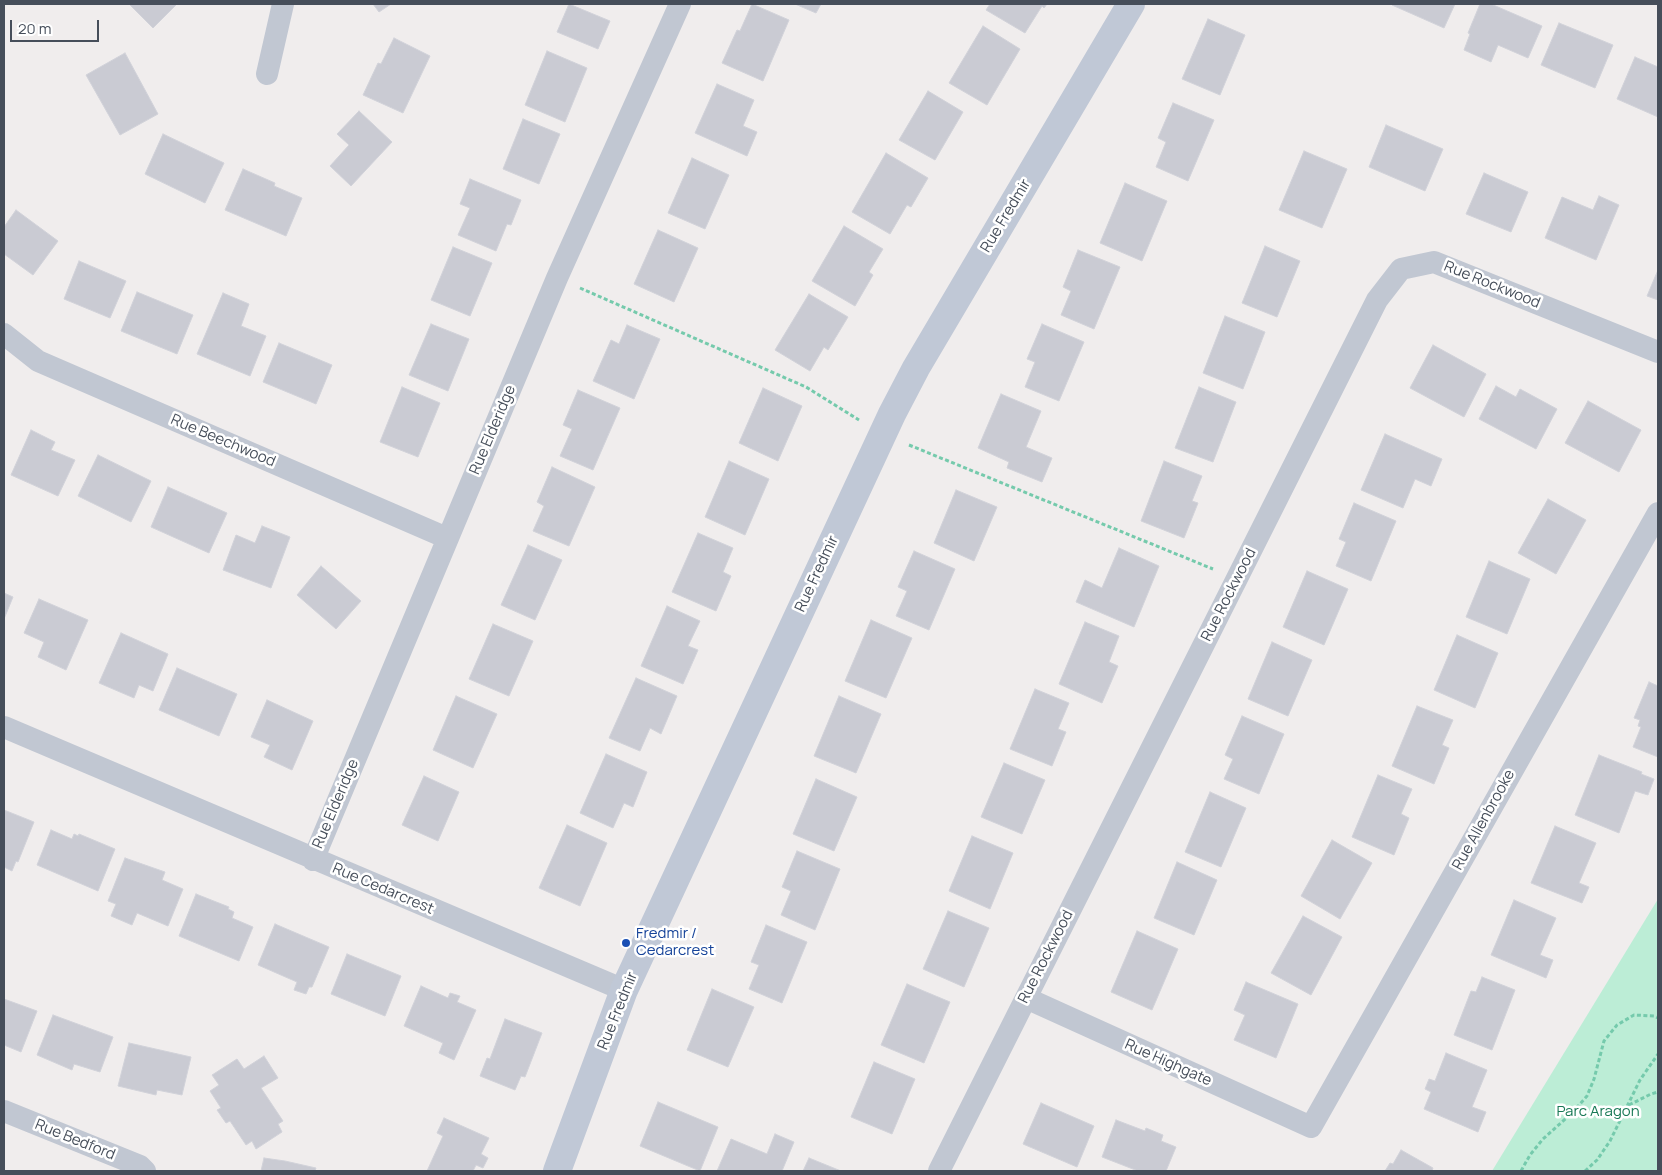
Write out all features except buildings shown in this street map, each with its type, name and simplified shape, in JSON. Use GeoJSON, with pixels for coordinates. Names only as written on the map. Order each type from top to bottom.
{"type":"FeatureCollection","features":[{"type":"Feature","properties":{"kind":"street"},"geometry":{"type":"LineString","coordinates":[[267,74],[283,4]]}},
{"type":"Feature","properties":{"kind":"street","name":"Rue Elderidge"},"geometry":{"type":"LineString","coordinates":[[313,860],[557,278],[680,4]]}},
{"type":"Feature","properties":{"kind":"street","name":"Rue Fredmir"},"geometry":{"type":"LineString","coordinates":[[559,1171],[624,990],[883,434],[916,368],[1131,4]]}},
{"type":"Feature","properties":{"kind":"street","name":"Rue Rockwood"},"geometry":{"type":"LineString","coordinates":[[939,1171],[1377,300],[1401,269],[1434,262],[1658,352]]}},
{"type":"Feature","properties":{"kind":"street","name":"Rue Beechwood"},"geometry":{"type":"LineString","coordinates":[[4,334],[38,361],[447,538]]}},
{"type":"Feature","properties":{"kind":"street","name":"Rue Allenbrooke"},"geometry":{"type":"LineString","coordinates":[[1311,1127],[1658,513]]}},
{"type":"Feature","properties":{"kind":"street","name":"Rue Cedarcrest"},"geometry":{"type":"LineString","coordinates":[[4,727],[313,860],[624,990]]}},
{"type":"Feature","properties":{"kind":"street","name":"Rue Highgate"},"geometry":{"type":"LineString","coordinates":[[1026,998],[1311,1127]]}},
{"type":"Feature","properties":{"kind":"street","name":"Rue Bedford"},"geometry":{"type":"LineString","coordinates":[[4,1111],[140,1166],[145,1171]]}},
{"type":"Feature","properties":{"kind":"path"},"geometry":{"type":"LineString","coordinates":[[557,278],[806,388],[883,434],[1237,579]]}},
{"type":"Feature","properties":{"kind":"path"},"geometry":{"type":"LineString","coordinates":[[1520,1171],[1530,1154],[1543,1139],[1573,1112],[1586,1096],[1594,1079],[1604,1041],[1617,1025],[1634,1015],[1658,1018]]}},
{"type":"Feature","properties":{"kind":"path"},"geometry":{"type":"LineString","coordinates":[[1585,1171],[1597,1160],[1610,1141],[1640,1080],[1658,1054]]}},
{"type":"Feature","properties":{"kind":"path"},"geometry":{"type":"LineString","coordinates":[[1628,1106],[1658,1092]]}},
{"type":"Feature","properties":{"kind":"green space","name":"Parc Aragon"},"geometry":{"type":"Polygon","coordinates":[[[1658,899],[1658,1171],[1492,1171],[1658,899]]]}},
{"type":"Feature","properties":{"kind":"place","name":"Fredmir / Cedarcrest"},"geometry":{"type":"Point","coordinates":[626,943]}}]}
